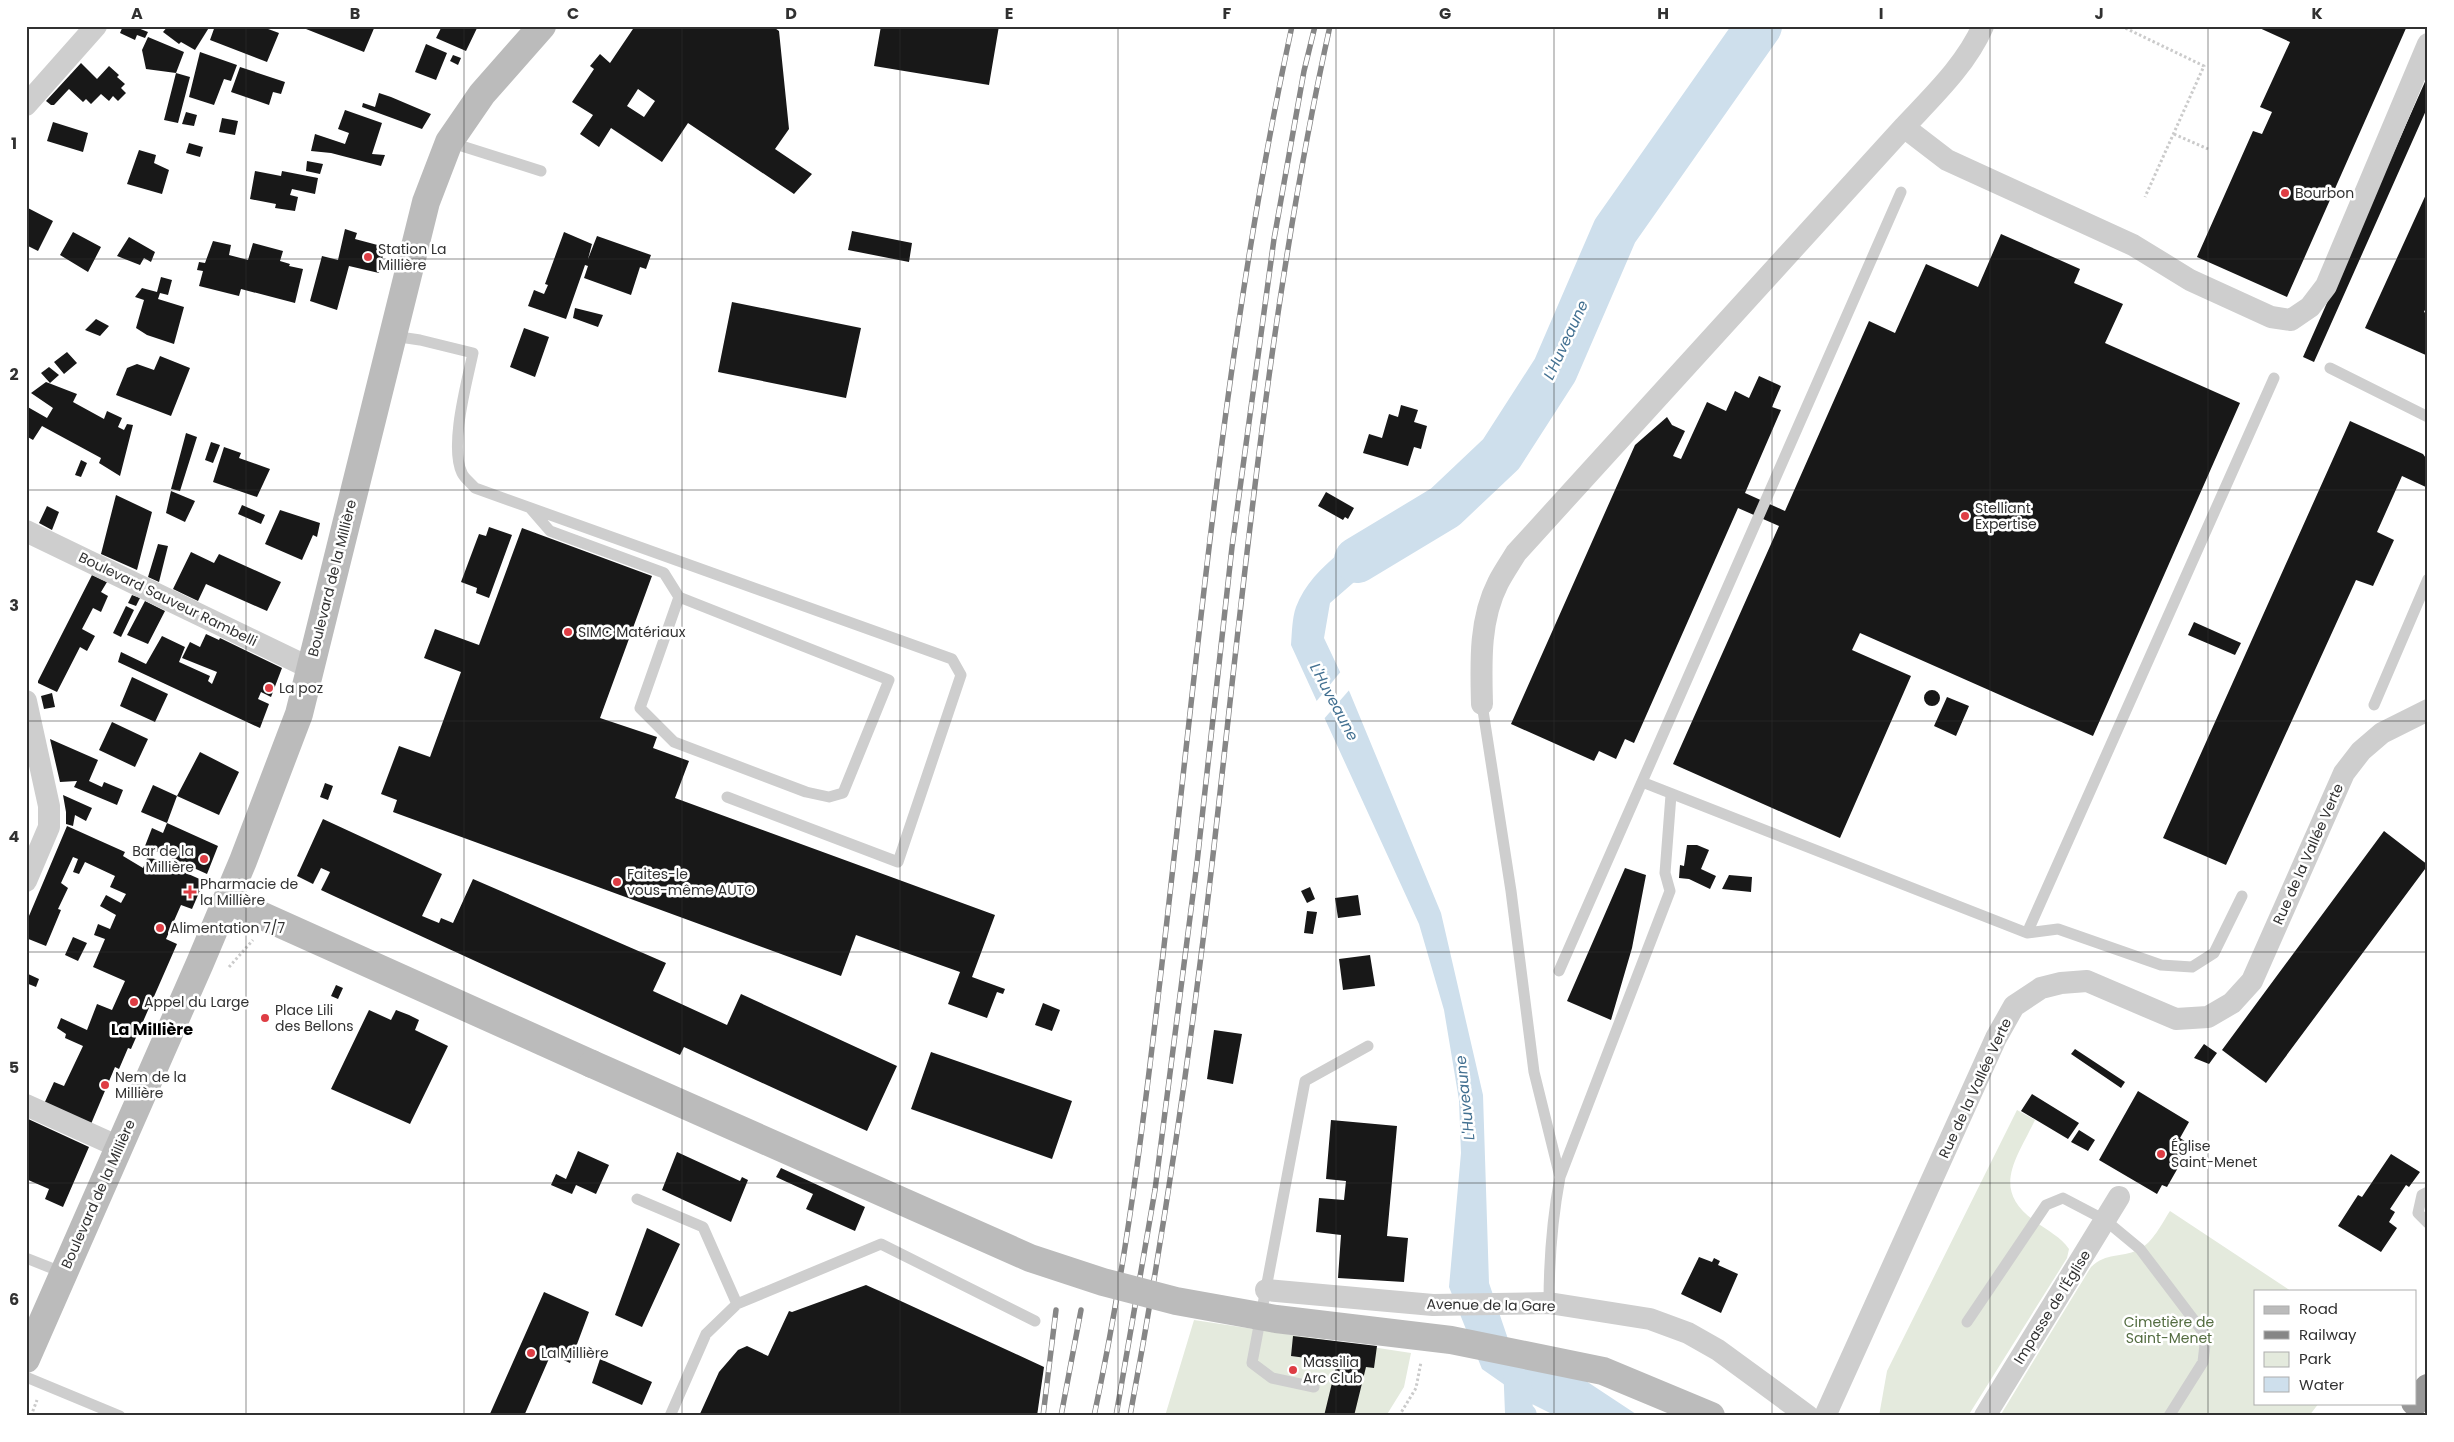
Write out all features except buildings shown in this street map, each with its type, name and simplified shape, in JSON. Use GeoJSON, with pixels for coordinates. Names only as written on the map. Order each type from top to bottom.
{"type":"FeatureCollection","features":[{"type":"Feature","properties":{"kind":"highway"},"geometry":{"type":"LineString","coordinates":[[2416,1402],[2428,1388]]}},
{"type":"Feature","properties":{"kind":"highway"},"geometry":{"type":"LineString","coordinates":[[2403,1416],[2414,1404]]}},
{"type":"Feature","properties":{"kind":"street"},"geometry":{"type":"LineString","coordinates":[[26,106],[96,26]]}},
{"type":"Feature","properties":{"kind":"street","name":"Boulevard de la Millière"},"geometry":{"type":"LineString","coordinates":[[26,1359],[226,900],[299,714],[426,202],[449,142],[482,94],[542,26]]}},
{"type":"Feature","properties":{"kind":"street"},"geometry":{"type":"LineString","coordinates":[[1482,704],[1480,658],[1486,618],[1497,584],[1516,553],[1941,87],[1976,42],[1983,26]]}},
{"type":"Feature","properties":{"kind":"street"},"geometry":{"type":"LineString","coordinates":[[1904,127],[1948,160],[2133,245],[2190,280],[2271,316],[2291,320],[2310,307],[2326,286],[2428,44]]}},
{"type":"Feature","properties":{"kind":"street","name":"Boulevard Sauveur Rambelli"},"geometry":{"type":"LineString","coordinates":[[26,531],[310,668]]}},
{"type":"Feature","properties":{"kind":"street"},"geometry":{"type":"LineString","coordinates":[[26,701],[49,806],[49,827],[26,881]]}},
{"type":"Feature","properties":{"kind":"street","name":"Rue de la Vallée Verte"},"geometry":{"type":"LineString","coordinates":[[1825,1416],[1996,1038],[2014,1006],[2041,988],[2060,983],[2087,981],[2176,1019],[2208,1017],[2232,1003],[2252,982],[2344,772],[2360,751],[2382,733],[2428,710]]}},
{"type":"Feature","properties":{"kind":"street"},"geometry":{"type":"LineString","coordinates":[[226,900],[1020,1254],[1103,1282],[1176,1301],[1276,1319],[1451,1340],[1602,1372],[1711,1416]]}},
{"type":"Feature","properties":{"kind":"street"},"geometry":{"type":"LineString","coordinates":[[26,1105],[119,1147]]}},
{"type":"Feature","properties":{"kind":"street","name":"Impasse de l'Église"},"geometry":{"type":"LineString","coordinates":[[1984,1416],[2119,1197]]}},
{"type":"Feature","properties":{"kind":"street","name":"Avenue de la Gare"},"geometry":{"type":"LineString","coordinates":[[1266,1290],[1444,1305],[1549,1303],[1650,1319],[1688,1333],[1718,1350],[1808,1416]]}},
{"type":"Feature","properties":{"kind":"lane"},"geometry":{"type":"LineString","coordinates":[[449,142],[541,171]]}},
{"type":"Feature","properties":{"kind":"lane"},"geometry":{"type":"LineString","coordinates":[[1559,972],[1901,192]]}},
{"type":"Feature","properties":{"kind":"lane"},"geometry":{"type":"LineString","coordinates":[[393,336],[420,340],[474,353],[463,396],[457,448],[462,474],[475,488],[952,659],[961,675],[898,862],[727,797]]}},
{"type":"Feature","properties":{"kind":"lane"},"geometry":{"type":"LineString","coordinates":[[2330,368],[2428,417]]}},
{"type":"Feature","properties":{"kind":"lane"},"geometry":{"type":"LineString","coordinates":[[2027,933],[2274,378]]}},
{"type":"Feature","properties":{"kind":"lane"},"geometry":{"type":"LineString","coordinates":[[529,507],[550,531],[664,573],[680,597],[889,680],[843,793],[828,797],[806,792],[674,742],[640,708],[680,597]]}},
{"type":"Feature","properties":{"kind":"lane"},"geometry":{"type":"LineString","coordinates":[[2374,705],[2428,579]]}},
{"type":"Feature","properties":{"kind":"lane"},"geometry":{"type":"LineString","coordinates":[[1482,704],[1511,891],[1534,1072],[1560,1177]]}},
{"type":"Feature","properties":{"kind":"lane"},"geometry":{"type":"LineString","coordinates":[[1642,782],[1671,795],[2027,933],[2058,930],[2161,966],[2192,967],[2214,953],[2242,896]]}},
{"type":"Feature","properties":{"kind":"lane"},"geometry":{"type":"LineString","coordinates":[[1549,1303],[1551,1227],[1560,1177],[1670,891],[1665,873],[1671,795]]}},
{"type":"Feature","properties":{"kind":"lane"},"geometry":{"type":"LineString","coordinates":[[1314,1387],[1272,1378],[1252,1363],[1305,1081],[1368,1046]]}},
{"type":"Feature","properties":{"kind":"lane"},"geometry":{"type":"LineString","coordinates":[[2428,1192],[2422,1196],[2418,1213],[2428,1223]]}},
{"type":"Feature","properties":{"kind":"lane"},"geometry":{"type":"LineString","coordinates":[[1967,1322],[2046,1205],[2063,1198],[2105,1220],[2140,1249],[2206,1336],[2203,1362],[2169,1416]]}},
{"type":"Feature","properties":{"kind":"lane"},"geometry":{"type":"LineString","coordinates":[[637,1199],[703,1228],[737,1304]]}},
{"type":"Feature","properties":{"kind":"lane"},"geometry":{"type":"LineString","coordinates":[[670,1416],[706,1334],[737,1304],[881,1244],[1035,1321]]}},
{"type":"Feature","properties":{"kind":"lane"},"geometry":{"type":"LineString","coordinates":[[26,1258],[64,1273]]}},
{"type":"Feature","properties":{"kind":"lane"},"geometry":{"type":"LineString","coordinates":[[26,1377],[120,1416]]}},
{"type":"Feature","properties":{"kind":"path"},"geometry":{"type":"LineString","coordinates":[[2121,26],[2204,66],[2144,197]]}},
{"type":"Feature","properties":{"kind":"path"},"geometry":{"type":"LineString","coordinates":[[2174,134],[2208,149]]}},
{"type":"Feature","properties":{"kind":"path"},"geometry":{"type":"LineString","coordinates":[[1399,1416],[1416,1388]]}},
{"type":"Feature","properties":{"kind":"green space"},"geometry":{"type":"Polygon","coordinates":[[[2017,1110],[2035,1120],[2015,1161],[2011,1174],[2010,1186],[2014,1198],[2022,1210],[2066,1245],[2069,1249],[2067,1258],[1968,1416],[1879,1416],[1887,1371],[2017,1110]]]}},
{"type":"Feature","properties":{"kind":"green space","name":"Cimetière de Saint-Menet"},"geometry":{"type":"Polygon","coordinates":[[[2170,1211],[2289,1290],[2254,1290],[2254,1404],[2318,1404],[2309,1416],[2000,1416],[2091,1267],[2108,1257],[2138,1250],[2148,1243],[2170,1211]]]}},
{"type":"Feature","properties":{"kind":"green space","name":"Massilia Arc Club"},"geometry":{"type":"Polygon","coordinates":[[[1194,1320],[1411,1353],[1404,1387],[1386,1416],[1165,1416],[1194,1320]]]}},
{"type":"Feature","properties":{"kind":"water"},"geometry":{"type":"Polygon","coordinates":[[[1400,511],[1421,545],[1360,577],[1330,603],[1324,638],[1350,693],[1441,913],[1483,1095],[1489,1283],[1509,1342],[1586,1381],[1639,1416],[1556,1416],[1532,1404],[1482,1369],[1449,1287],[1461,1153],[1459,1100],[1444,1010],[1419,924],[1291,645],[1296,607],[1314,577],[1340,552],[1400,511]]]}},
{"type":"Feature","properties":{"kind":"pier"},"geometry":{"type":"Polygon","coordinates":[[[1342,670],[1351,688],[1323,720],[1315,703],[1342,670]]]}},
{"type":"Feature","properties":{"kind":"waterway","name":"L'Huveaune"},"geometry":{"type":"LineString","coordinates":[[1357,560],[1445,507],[1501,454],[1555,370],[1615,231],[1759,26]]}},
{"type":"Feature","properties":{"kind":"waterway"},"geometry":{"type":"LineString","coordinates":[[1517,1363],[1519,1413],[1523,1416]]}},
{"type":"Feature","properties":{"kind":"railway"},"geometry":{"type":"LineString","coordinates":[[1094,1416],[1118,1293],[1145,1107],[1218,472],[1233,359],[1250,248],[1292,26]]}},
{"type":"Feature","properties":{"kind":"railway"},"geometry":{"type":"LineString","coordinates":[[1116,1416],[1155,1190],[1197,863],[1232,547],[1274,239],[1304,71],[1315,26]]}},
{"type":"Feature","properties":{"kind":"railway"},"geometry":{"type":"LineString","coordinates":[[1130,1416],[1176,1141],[1195,1003],[1247,549],[1274,339],[1290,234],[1330,26]]}},
{"type":"Feature","properties":{"kind":"railway"},"geometry":{"type":"LineString","coordinates":[[1043,1416],[1056,1310]]}},
{"type":"Feature","properties":{"kind":"railway"},"geometry":{"type":"LineString","coordinates":[[1061,1416],[1081,1310]]}},
{"type":"Feature","properties":{"kind":"place","name":"Bourbon"},"geometry":{"type":"Point","coordinates":[2285,193]}},
{"type":"Feature","properties":{"kind":"place","name":"Station La Millière"},"geometry":{"type":"Point","coordinates":[368,257]}},
{"type":"Feature","properties":{"kind":"place","name":"Stelliant Expertise"},"geometry":{"type":"Point","coordinates":[1965,516]}},
{"type":"Feature","properties":{"kind":"place","name":"SIMC Matériaux"},"geometry":{"type":"Point","coordinates":[568,632]}},
{"type":"Feature","properties":{"kind":"place","name":"La poz"},"geometry":{"type":"Point","coordinates":[269,688]}},
{"type":"Feature","properties":{"kind":"place","name":"Bar de la Millière"},"geometry":{"type":"Point","coordinates":[204,859]}},
{"type":"Feature","properties":{"kind":"place","name":"Faites-le vous-même AUTO"},"geometry":{"type":"Point","coordinates":[617,882]}},
{"type":"Feature","properties":{"kind":"place","name":"Pharmacie de la Millière"},"geometry":{"type":"Point","coordinates":[190,892]}},
{"type":"Feature","properties":{"kind":"place","name":"Alimentation 7/7"},"geometry":{"type":"Point","coordinates":[160,928]}},
{"type":"Feature","properties":{"kind":"place","name":"Appel du Large"},"geometry":{"type":"Point","coordinates":[134,1002]}},
{"type":"Feature","properties":{"kind":"place","name":"Place Lili des Bellons"},"geometry":{"type":"Point","coordinates":[265,1018]}},
{"type":"Feature","properties":{"kind":"place","name":"Nem de la Millière"},"geometry":{"type":"Point","coordinates":[105,1085]}},
{"type":"Feature","properties":{"kind":"place","name":"Église Saint-Menet"},"geometry":{"type":"Point","coordinates":[2161,1154]}},
{"type":"Feature","properties":{"kind":"place","name":"La Millière"},"geometry":{"type":"Point","coordinates":[531,1353]}},
{"type":"Feature","properties":{"kind":"place","name":"Massilia Arc Club"},"geometry":{"type":"Point","coordinates":[1293,1370]}},
{"type":"Feature","properties":{"kind":"district","name":"La Millière"},"geometry":{"type":"Point","coordinates":[152,1029]}}]}
